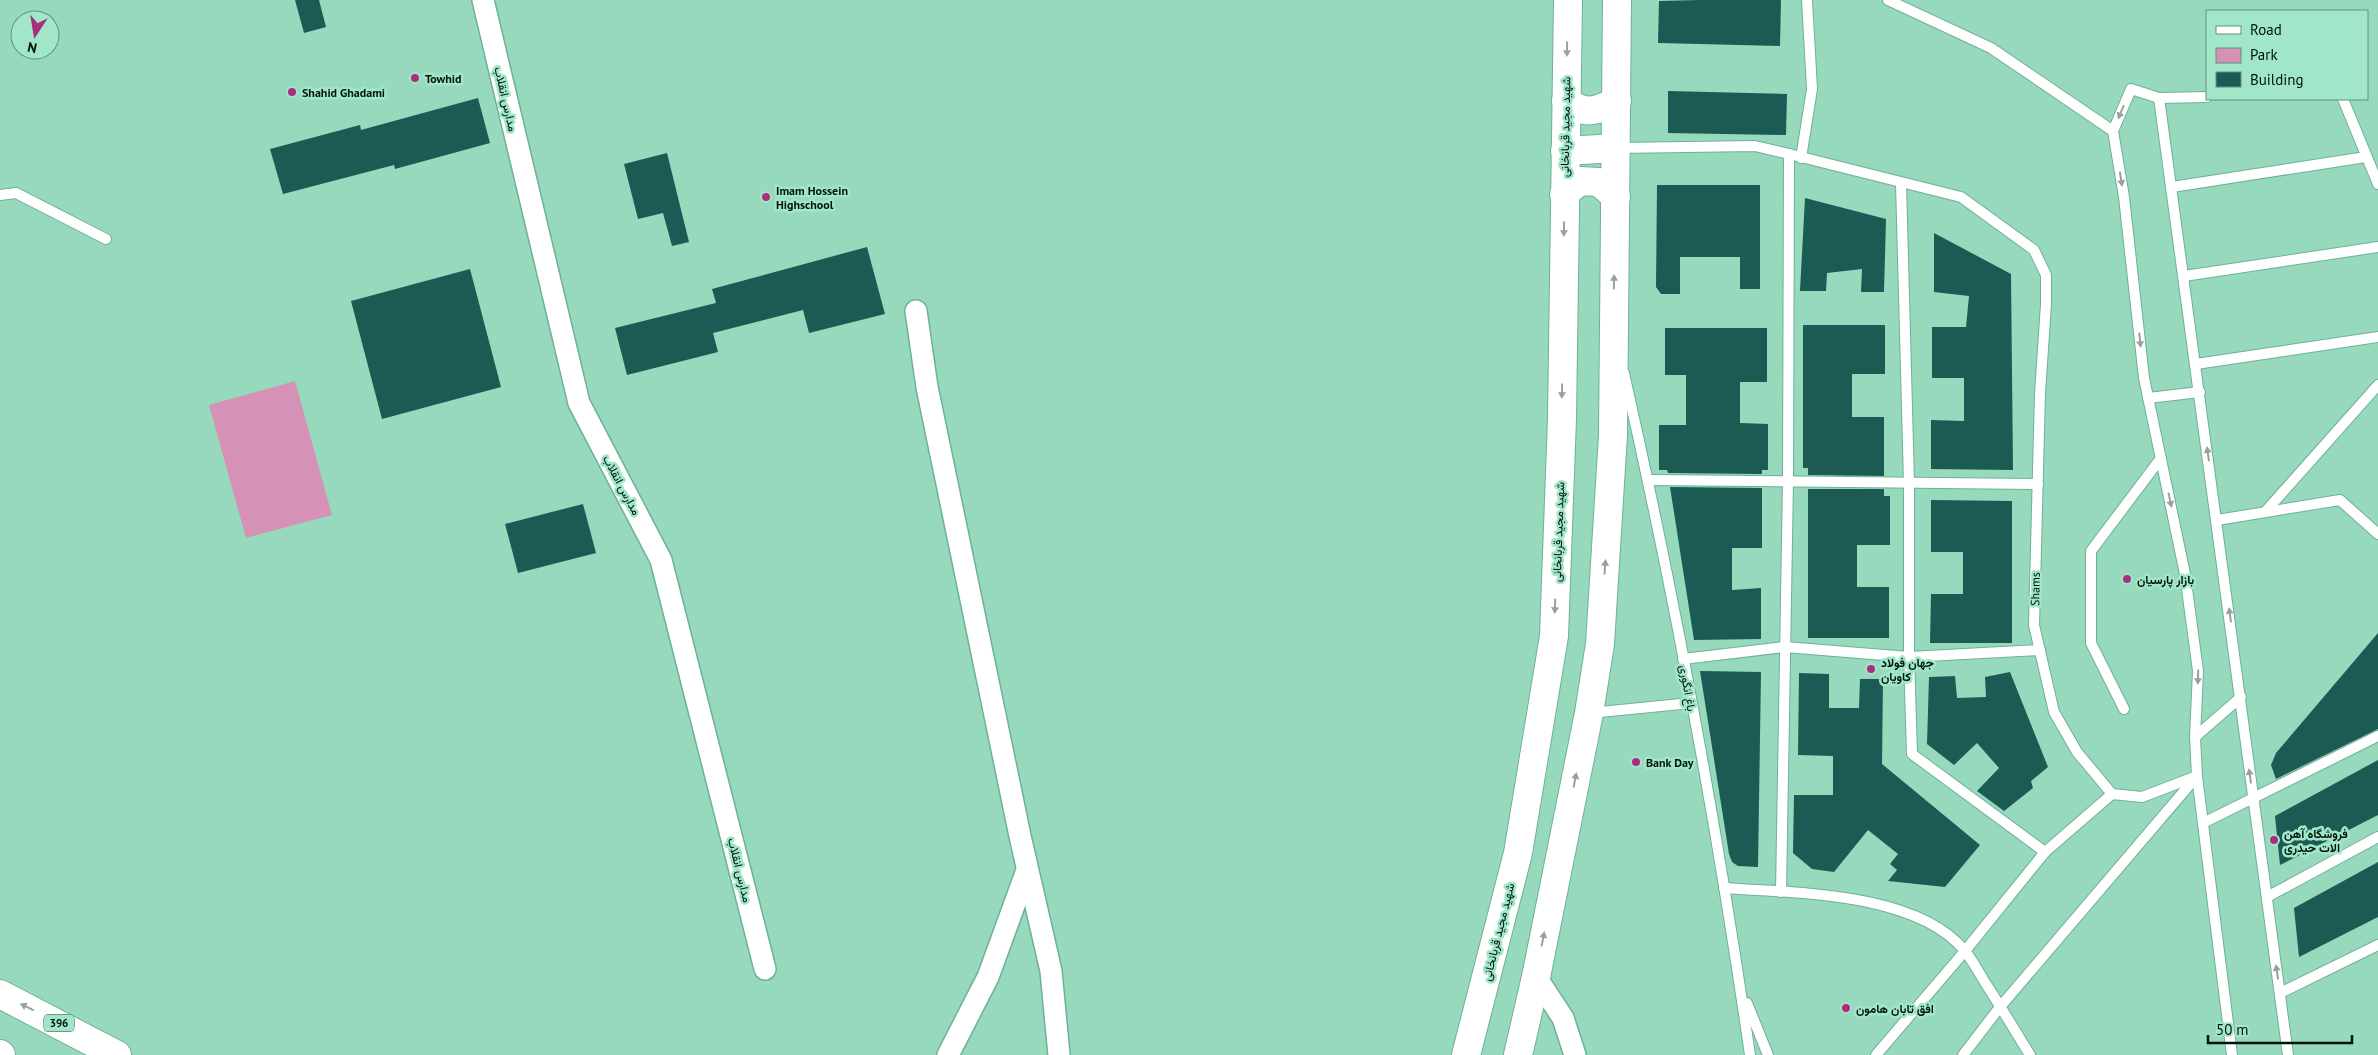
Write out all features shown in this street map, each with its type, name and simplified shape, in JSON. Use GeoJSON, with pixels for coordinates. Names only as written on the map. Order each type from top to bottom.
{"type":"FeatureCollection","features":[{"type":"Feature","properties":{"kind":"main road","name":"شهید مجید قربانخانی"},"geometry":{"type":"LineString","coordinates":[[1466,1055],[1518,853],[1554,636],[1562,418],[1568,0]]}},
{"type":"Feature","properties":{"kind":"main road"},"geometry":{"type":"LineString","coordinates":[[1518,1055],[1536,977],[1589,713],[1600,644],[1613,435],[1617,0]]}},
{"type":"Feature","properties":{"kind":"main road"},"geometry":{"type":"LineString","coordinates":[[1566,101],[1578,110],[1597,110],[1617,101]]}},
{"type":"Feature","properties":{"kind":"main road"},"geometry":{"type":"LineString","coordinates":[[1565,151],[1616,148]]}},
{"type":"Feature","properties":{"kind":"main road"},"geometry":{"type":"LineString","coordinates":[[1564,194],[1580,181],[1599,182],[1616,197]]}},
{"type":"Feature","properties":{"kind":"main road","name":"396"},"geometry":{"type":"LineString","coordinates":[[0,994],[117,1055]]}},
{"type":"Feature","properties":{"kind":"street","name":"مدارس انقلاب"},"geometry":{"type":"LineString","coordinates":[[483,0],[579,403],[662,560],[766,969]]}},
{"type":"Feature","properties":{"kind":"street"},"geometry":{"type":"LineString","coordinates":[[916,311],[927,386],[1027,870],[1050,971],[1059,1055]]}},
{"type":"Feature","properties":{"kind":"street"},"geometry":{"type":"LineString","coordinates":[[948,1055],[988,977],[1027,870]]}},
{"type":"Feature","properties":{"kind":"street"},"geometry":{"type":"LineString","coordinates":[[1536,977],[1563,1018],[1575,1055]]}},
{"type":"Feature","properties":{"kind":"lane"},"geometry":{"type":"LineString","coordinates":[[1801,158],[1812,90],[1807,0]]}},
{"type":"Feature","properties":{"kind":"lane"},"geometry":{"type":"LineString","coordinates":[[1888,0],[1991,48],[2113,131]]}},
{"type":"Feature","properties":{"kind":"lane"},"geometry":{"type":"LineString","coordinates":[[2206,97],[2160,98],[2131,89],[2113,131],[2124,197],[2148,398],[2185,574],[2198,671],[2195,737],[2197,776],[2232,1055]]}},
{"type":"Feature","properties":{"kind":"lane"},"geometry":{"type":"LineString","coordinates":[[2160,98],[2288,1055]]}},
{"type":"Feature","properties":{"kind":"lane"},"geometry":{"type":"LineString","coordinates":[[2343,100],[2378,184]]}},
{"type":"Feature","properties":{"kind":"lane"},"geometry":{"type":"LineString","coordinates":[[1616,148],[1755,146],[1901,183],[1909,483],[1909,657],[1912,754],[2045,852]]}},
{"type":"Feature","properties":{"kind":"lane"},"geometry":{"type":"LineString","coordinates":[[1781,892],[1788,481],[1789,154]]}},
{"type":"Feature","properties":{"kind":"lane"},"geometry":{"type":"LineString","coordinates":[[2172,187],[2366,157]]}},
{"type":"Feature","properties":{"kind":"lane","name":"Shams"},"geometry":{"type":"LineString","coordinates":[[1901,183],[1961,197],[2034,250],[2046,275],[2034,625],[2054,712],[2077,752],[2112,794]]}},
{"type":"Feature","properties":{"kind":"lane"},"geometry":{"type":"LineString","coordinates":[[0,195],[16,193],[106,239]]}},
{"type":"Feature","properties":{"kind":"lane"},"geometry":{"type":"LineString","coordinates":[[2184,276],[2378,247]]}},
{"type":"Feature","properties":{"kind":"lane","name":"باغ انگوری"},"geometry":{"type":"LineString","coordinates":[[1614,324],[1648,480],[1683,659],[1741,988],[1750,1055]]}},
{"type":"Feature","properties":{"kind":"lane"},"geometry":{"type":"LineString","coordinates":[[2196,364],[2378,337]]}},
{"type":"Feature","properties":{"kind":"lane"},"geometry":{"type":"LineString","coordinates":[[2265,512],[2378,385]]}},
{"type":"Feature","properties":{"kind":"lane"},"geometry":{"type":"LineString","coordinates":[[2148,398],[2200,392]]}},
{"type":"Feature","properties":{"kind":"lane"},"geometry":{"type":"LineString","coordinates":[[2124,709],[2091,643],[2091,551],[2161,458]]}},
{"type":"Feature","properties":{"kind":"lane"},"geometry":{"type":"LineString","coordinates":[[1648,480],[2038,484]]}},
{"type":"Feature","properties":{"kind":"lane"},"geometry":{"type":"LineString","coordinates":[[2217,520],[2340,500],[2378,534]]}},
{"type":"Feature","properties":{"kind":"lane"},"geometry":{"type":"LineString","coordinates":[[1683,659],[1785,647],[1909,657],[2040,650]]}},
{"type":"Feature","properties":{"kind":"lane"},"geometry":{"type":"LineString","coordinates":[[2195,737],[2241,697]]}},
{"type":"Feature","properties":{"kind":"lane"},"geometry":{"type":"LineString","coordinates":[[1589,713],[1691,703]]}},
{"type":"Feature","properties":{"kind":"lane"},"geometry":{"type":"LineString","coordinates":[[2203,823],[2378,736]]}},
{"type":"Feature","properties":{"kind":"lane"},"geometry":{"type":"LineString","coordinates":[[1876,1055],[1965,951],[2045,852],[2112,794],[2142,797],[2197,776]]}},
{"type":"Feature","properties":{"kind":"lane"},"geometry":{"type":"LineString","coordinates":[[1963,1055],[2000,1007],[2197,776]]}},
{"type":"Feature","properties":{"kind":"lane"},"geometry":{"type":"LineString","coordinates":[[2267,896],[2378,837]]}},
{"type":"Feature","properties":{"kind":"lane"},"geometry":{"type":"LineString","coordinates":[[1724,888],[1834,895],[1879,905],[1918,917],[1942,930],[1965,951],[2030,1055]]}},
{"type":"Feature","properties":{"kind":"lane"},"geometry":{"type":"LineString","coordinates":[[2280,993],[2378,945]]}},
{"type":"Feature","properties":{"kind":"lane"},"geometry":{"type":"LineString","coordinates":[[1741,988],[1768,1055]]}},
{"type":"Feature","properties":{"kind":"green space"},"geometry":{"type":"Polygon","coordinates":[[[295,381],[332,515],[246,538],[209,405],[295,381]]]}},
{"type":"Feature","properties":{"kind":"building"},"geometry":{"type":"Polygon","coordinates":[[[295,0],[319,0],[326,27],[304,33],[295,0]]]}},
{"type":"Feature","properties":{"kind":"building"},"geometry":{"type":"Polygon","coordinates":[[[1781,0],[1780,46],[1658,43],[1659,1],[1781,0]]]}},
{"type":"Feature","properties":{"kind":"building"},"geometry":{"type":"Polygon","coordinates":[[[1668,91],[1787,94],[1786,135],[1668,133],[1668,91]]]}},
{"type":"Feature","properties":{"kind":"building"},"geometry":{"type":"Polygon","coordinates":[[[478,98],[490,143],[395,169],[394,165],[283,194],[270,149],[360,125],[361,130],[478,98]]]}},
{"type":"Feature","properties":{"kind":"building"},"geometry":{"type":"Polygon","coordinates":[[[667,153],[689,242],[672,246],[663,213],[638,219],[624,164],[667,153]]]}},
{"type":"Feature","properties":{"kind":"building"},"geometry":{"type":"Polygon","coordinates":[[[1657,185],[1760,185],[1760,289],[1740,289],[1740,257],[1680,257],[1680,294],[1661,294],[1656,287],[1657,185]]]}},
{"type":"Feature","properties":{"kind":"building"},"geometry":{"type":"Polygon","coordinates":[[[1805,198],[1886,219],[1884,292],[1861,292],[1862,269],[1827,273],[1826,291],[1800,291],[1805,198]]]}},
{"type":"Feature","properties":{"kind":"building"},"geometry":{"type":"Polygon","coordinates":[[[1934,233],[2011,274],[2013,470],[1931,469],[1931,420],[1964,421],[1964,378],[1932,378],[1932,327],[1966,327],[1969,296],[1934,292],[1934,233]]]}},
{"type":"Feature","properties":{"kind":"building"},"geometry":{"type":"Polygon","coordinates":[[[867,247],[885,314],[809,333],[803,310],[713,333],[718,352],[627,375],[615,328],[716,303],[712,289],[867,247]]]}},
{"type":"Feature","properties":{"kind":"building"},"geometry":{"type":"Polygon","coordinates":[[[470,269],[501,387],[382,419],[351,301],[470,269]]]}},
{"type":"Feature","properties":{"kind":"building"},"geometry":{"type":"Polygon","coordinates":[[[1803,325],[1885,325],[1885,374],[1852,374],[1852,417],[1884,417],[1884,476],[1808,475],[1808,468],[1803,468],[1803,325]]]}},
{"type":"Feature","properties":{"kind":"building"},"geometry":{"type":"Polygon","coordinates":[[[1665,328],[1767,328],[1767,382],[1740,382],[1740,423],[1768,424],[1768,470],[1762,470],[1762,474],[1668,473],[1667,470],[1659,470],[1659,425],[1686,425],[1686,375],[1665,375],[1665,328]]]}},
{"type":"Feature","properties":{"kind":"building"},"geometry":{"type":"Polygon","coordinates":[[[1670,487],[1762,488],[1762,548],[1732,548],[1732,590],[1761,588],[1761,639],[1694,640],[1670,487]]]}},
{"type":"Feature","properties":{"kind":"building"},"geometry":{"type":"Polygon","coordinates":[[[1808,489],[1884,489],[1884,496],[1890,496],[1890,545],[1857,545],[1857,587],[1889,587],[1889,638],[1808,638],[1808,489]]]}},
{"type":"Feature","properties":{"kind":"building"},"geometry":{"type":"Polygon","coordinates":[[[1931,500],[2012,501],[2012,643],[1930,643],[1931,594],[1963,594],[1963,552],[1931,552],[1931,500]]]}},
{"type":"Feature","properties":{"kind":"building"},"geometry":{"type":"Polygon","coordinates":[[[583,504],[596,553],[518,573],[505,524],[583,504]]]}},
{"type":"Feature","properties":{"kind":"building"},"geometry":{"type":"Polygon","coordinates":[[[2378,633],[2378,729],[2276,779],[2271,765],[2276,753],[2378,633]]]}},
{"type":"Feature","properties":{"kind":"building"},"geometry":{"type":"Polygon","coordinates":[[[1700,671],[1761,672],[1758,867],[1738,866],[1732,862],[1729,854],[1700,671]]]}},
{"type":"Feature","properties":{"kind":"building"},"geometry":{"type":"Polygon","coordinates":[[[2010,672],[2048,767],[2031,781],[2033,788],[2004,811],[1977,791],[1999,768],[1977,743],[1954,765],[1927,744],[1929,677],[1955,676],[1957,698],[1986,697],[1985,677],[2010,672]]]}},
{"type":"Feature","properties":{"kind":"building"},"geometry":{"type":"Polygon","coordinates":[[[1799,673],[1829,674],[1829,708],[1859,708],[1860,679],[1883,679],[1882,764],[1980,845],[1945,887],[1888,881],[1897,870],[1890,864],[1898,854],[1868,830],[1834,872],[1812,869],[1793,853],[1794,795],[1833,795],[1833,756],[1798,755],[1799,673]]]}},
{"type":"Feature","properties":{"kind":"building"},"geometry":{"type":"Polygon","coordinates":[[[2378,760],[2378,815],[2280,865],[2275,816],[2378,760]]]}},
{"type":"Feature","properties":{"kind":"building"},"geometry":{"type":"Polygon","coordinates":[[[2378,862],[2378,917],[2299,957],[2294,908],[2378,862]]]}},
{"type":"Feature","properties":{"kind":"place","name":"Towhid"},"geometry":{"type":"Point","coordinates":[415,78]}},
{"type":"Feature","properties":{"kind":"place","name":"Shahid Ghadami"},"geometry":{"type":"Point","coordinates":[292,92]}},
{"type":"Feature","properties":{"kind":"place","name":"Imam Hossein Highschool"},"geometry":{"type":"Point","coordinates":[766,197]}},
{"type":"Feature","properties":{"kind":"place","name":"بازار پارسیان"},"geometry":{"type":"Point","coordinates":[2127,579]}},
{"type":"Feature","properties":{"kind":"place","name":"جهان فولاد کاویان"},"geometry":{"type":"Point","coordinates":[1871,669]}},
{"type":"Feature","properties":{"kind":"place","name":"Bank Day"},"geometry":{"type":"Point","coordinates":[1636,762]}},
{"type":"Feature","properties":{"kind":"place","name":"فروشگاه آهن الات حیدری"},"geometry":{"type":"Point","coordinates":[2274,840]}},
{"type":"Feature","properties":{"kind":"place","name":"افق تابان هامون"},"geometry":{"type":"Point","coordinates":[1846,1008]}}]}
